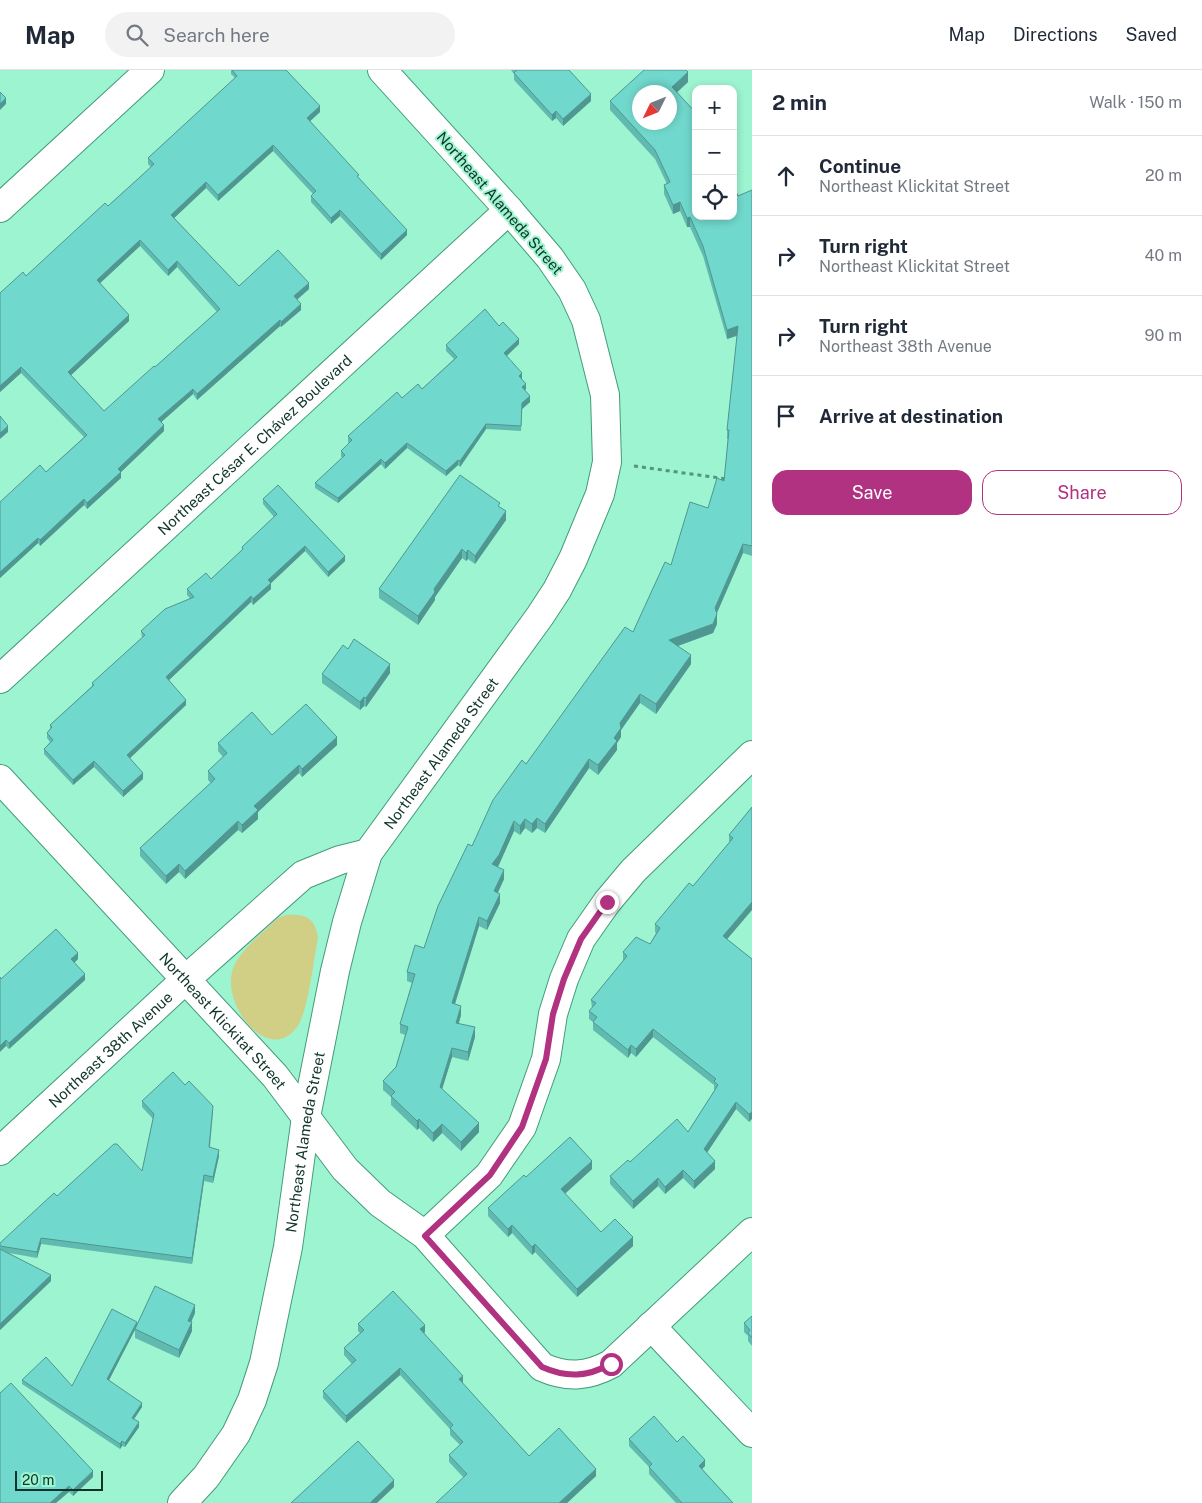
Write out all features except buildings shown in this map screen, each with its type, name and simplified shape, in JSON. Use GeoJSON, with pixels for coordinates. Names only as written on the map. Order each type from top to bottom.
{"type":"FeatureCollection","features":[{"type":"Feature","properties":{"kind":"street"},"geometry":{"type":"LineString","coordinates":[[0,208],[150,70]]}},
{"type":"Feature","properties":{"kind":"street","name":"Northeast Alameda Street"},"geometry":{"type":"LineString","coordinates":[[182,1503],[206,1476],[236,1434],[252,1400],[264,1363],[288,1247],[306,1117],[335,971],[347,922],[368,853],[557,590],[573,559],[600,494],[607,462],[605,394],[586,320],[572,290],[550,258],[509,210],[382,70]]}},
{"type":"Feature","properties":{"kind":"street","name":"Northeast César E. Chávez Boulevard"},"geometry":{"type":"LineString","coordinates":[[0,679],[509,210]]}},
{"type":"Feature","properties":{"kind":"street"},"geometry":{"type":"LineString","coordinates":[[425,1236],[490,1175],[522,1127],[546,1059],[553,1014],[561,988],[581,939],[607,902],[634,871],[752,755]]}},
{"type":"Feature","properties":{"kind":"street","name":"Northeast Klickitat Street"},"geometry":{"type":"LineString","coordinates":[[0,779],[275,1076],[345,1169],[380,1203],[425,1236],[542,1367],[555,1372],[573,1375],[596,1372],[618,1358],[752,1232]]}},
{"type":"Feature","properties":{"kind":"street","name":"Northeast 38th Avenue"},"geometry":{"type":"LineString","coordinates":[[0,1151],[185,980],[303,875],[368,853]]}},
{"type":"Feature","properties":{"kind":"street"},"geometry":{"type":"LineString","coordinates":[[651,1326],[752,1433]]}},
{"type":"Feature","properties":{"kind":"path"},"geometry":{"type":"LineString","coordinates":[[607,462],[733,480]]}},
{"type":"Feature","properties":{"kind":"shaded area"},"geometry":{"type":"Polygon","coordinates":[[[286,915],[299,915],[308,918],[312,921],[317,931],[318,938],[301,1020],[297,1027],[285,1037],[273,1039],[260,1035],[239,1012],[233,996],[231,981],[234,966],[243,952],[278,918],[286,915]]]}},
{"type":"Feature","properties":{"kind":"route"},"geometry":{"type":"LineString","coordinates":[[607,902],[581,939],[564,979],[553,1014],[546,1059],[522,1127],[490,1175],[425,1236],[542,1367],[555,1372],[573,1375],[596,1372],[611,1364]]}}]}
